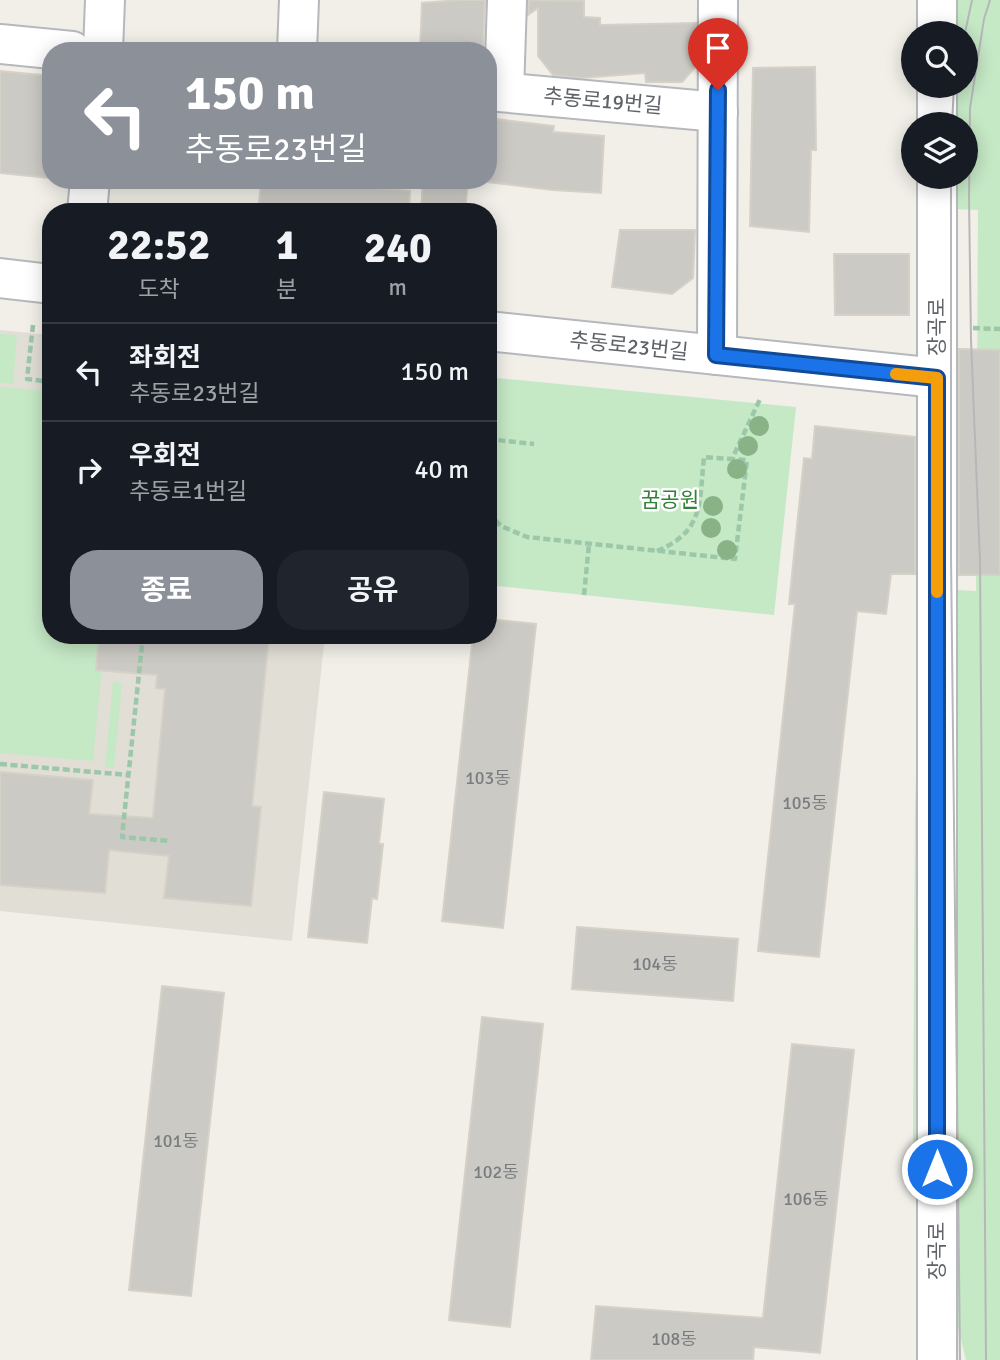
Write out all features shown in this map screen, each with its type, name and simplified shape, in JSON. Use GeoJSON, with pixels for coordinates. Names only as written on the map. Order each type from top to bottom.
{"type":"FeatureCollection","features":[{"type":"Feature","properties":{"kind":"street"},"geometry":{"type":"LineString","coordinates":[[103,42],[105,0]]}},
{"type":"Feature","properties":{"kind":"street"},"geometry":{"type":"LineString","coordinates":[[297,42],[299,0]]}},
{"type":"Feature","properties":{"kind":"street"},"geometry":{"type":"LineString","coordinates":[[497,82],[506,0]]}},
{"type":"Feature","properties":{"kind":"street"},"geometry":{"type":"LineString","coordinates":[[716,355],[719,0]]}},
{"type":"Feature","properties":{"kind":"street"},"geometry":{"type":"LineString","coordinates":[[937,0],[937,21]]}},
{"type":"Feature","properties":{"kind":"street"},"geometry":{"type":"LineString","coordinates":[[0,44],[42,48]]}},
{"type":"Feature","properties":{"kind":"street","name":"추동로19번길"},"geometry":{"type":"LineString","coordinates":[[497,91],[718,113]]}},
{"type":"Feature","properties":{"kind":"street","name":"장곡로"},"geometry":{"type":"LineString","coordinates":[[937,189],[937,1360]]}},
{"type":"Feature","properties":{"kind":"street"},"geometry":{"type":"LineString","coordinates":[[0,278],[42,283]]}},
{"type":"Feature","properties":{"kind":"street","name":"추동로23번길"},"geometry":{"type":"LineString","coordinates":[[497,332],[937,378]]}},
{"type":"Feature","properties":{"kind":"path"},"geometry":{"type":"LineString","coordinates":[[33,325],[27,379],[42,381]]}},
{"type":"Feature","properties":{"kind":"path"},"geometry":{"type":"LineString","coordinates":[[981,328],[1000,329]]}},
{"type":"Feature","properties":{"kind":"path"},"geometry":{"type":"LineString","coordinates":[[732,459],[762,395]]}},
{"type":"Feature","properties":{"kind":"path"},"geometry":{"type":"LineString","coordinates":[[497,440],[534,444]]}},
{"type":"Feature","properties":{"kind":"path"},"geometry":{"type":"LineString","coordinates":[[497,522],[527,537],[656,552],[735,559],[747,460],[704,457],[697,514],[690,530],[676,543],[656,552]]}},
{"type":"Feature","properties":{"kind":"path"},"geometry":{"type":"LineString","coordinates":[[584,595],[589,544]]}},
{"type":"Feature","properties":{"kind":"path"},"geometry":{"type":"LineString","coordinates":[[142,644],[122,837],[170,841]]}},
{"type":"Feature","properties":{"kind":"path"},"geometry":{"type":"LineString","coordinates":[[0,764],[129,775]]}},
{"type":"Feature","properties":{"kind":"shaded area"},"geometry":{"type":"Polygon","coordinates":[[[0,330],[42,334],[42,644],[324,644],[292,941],[0,911],[0,330]]]}},
{"type":"Feature","properties":{"kind":"green space"},"geometry":{"type":"Polygon","coordinates":[[[941,0],[1000,0],[1000,1360],[966,1360],[913,1140],[915,809],[922,588],[976,591],[978,210],[929,208],[930,189],[978,189],[978,112],[935,112],[935,98],[978,98],[978,21],[940,21],[941,0]]]}},
{"type":"Feature","properties":{"kind":"green space"},"geometry":{"type":"Polygon","coordinates":[[[0,334],[17,335],[13,384],[0,383],[0,334]]]}},
{"type":"Feature","properties":{"kind":"green space","name":"꿈공원"},"geometry":{"type":"Polygon","coordinates":[[[497,378],[796,407],[774,615],[497,586],[497,378]]]}},
{"type":"Feature","properties":{"kind":"green space"},"geometry":{"type":"Polygon","coordinates":[[[0,387],[42,390],[42,644],[104,644],[93,761],[0,753],[0,387]]]}},
{"type":"Feature","properties":{"kind":"green space"},"geometry":{"type":"Polygon","coordinates":[[[113,682],[122,683],[114,768],[105,768],[113,682]]]}},
{"type":"Feature","properties":{"kind":"building"},"geometry":{"type":"Polygon","coordinates":[[[485,0],[483,42],[420,42],[422,3],[485,0]]]}},
{"type":"Feature","properties":{"kind":"building"},"geometry":{"type":"Polygon","coordinates":[[[529,0],[584,1],[584,17],[600,18],[600,25],[696,23],[696,66],[682,82],[646,82],[645,73],[581,78],[553,75],[538,56],[538,8],[528,15],[529,0]]]}},
{"type":"Feature","properties":{"kind":"building"},"geometry":{"type":"Polygon","coordinates":[[[815,67],[816,150],[811,150],[809,232],[750,226],[753,68],[815,67]]]}},
{"type":"Feature","properties":{"kind":"building"},"geometry":{"type":"Polygon","coordinates":[[[0,71],[42,75],[42,177],[0,173],[0,71]]]}},
{"type":"Feature","properties":{"kind":"building"},"geometry":{"type":"Polygon","coordinates":[[[497,119],[554,126],[553,132],[604,136],[601,193],[497,183],[497,119]]]}},
{"type":"Feature","properties":{"kind":"building"},"geometry":{"type":"Polygon","coordinates":[[[261,189],[410,191],[409,203],[259,203],[261,189]]]}},
{"type":"Feature","properties":{"kind":"building"},"geometry":{"type":"Polygon","coordinates":[[[422,189],[467,189],[466,203],[422,203],[422,189]]]}},
{"type":"Feature","properties":{"kind":"building"},"geometry":{"type":"Polygon","coordinates":[[[620,230],[695,230],[693,278],[672,294],[612,287],[620,230]]]}},
{"type":"Feature","properties":{"kind":"building"},"geometry":{"type":"Polygon","coordinates":[[[834,254],[909,254],[909,315],[835,315],[834,254]]]}},
{"type":"Feature","properties":{"kind":"building"},"geometry":{"type":"Polygon","coordinates":[[[959,349],[1000,350],[1000,575],[959,575],[959,349]]]}},
{"type":"Feature","properties":{"kind":"building"},"geometry":{"type":"Polygon","coordinates":[[[815,426],[915,437],[915,574],[891,574],[886,614],[857,611],[819,957],[758,951],[795,604],[789,604],[804,458],[812,459],[815,426]]]}},
{"type":"Feature","properties":{"kind":"building"},"geometry":{"type":"Polygon","coordinates":[[[497,620],[536,624],[503,928],[442,921],[472,644],[497,644],[497,620]]]}},
{"type":"Feature","properties":{"kind":"building"},"geometry":{"type":"Polygon","coordinates":[[[98,644],[268,644],[252,806],[261,807],[251,906],[164,898],[169,856],[109,850],[105,893],[0,885],[0,772],[93,780],[89,814],[153,818],[165,689],[156,688],[157,675],[96,670],[98,644]]]}},
{"type":"Feature","properties":{"kind":"building"},"geometry":{"type":"Polygon","coordinates":[[[324,792],[384,799],[379,844],[383,844],[377,899],[372,898],[367,943],[308,937],[324,792]]]}},
{"type":"Feature","properties":{"kind":"building"},"geometry":{"type":"Polygon","coordinates":[[[577,927],[738,939],[733,1001],[572,989],[577,927]]]}},
{"type":"Feature","properties":{"kind":"building"},"geometry":{"type":"Polygon","coordinates":[[[162,986],[224,993],[191,1296],[129,1290],[162,986]]]}},
{"type":"Feature","properties":{"kind":"building"},"geometry":{"type":"Polygon","coordinates":[[[482,1017],[543,1024],[510,1327],[449,1320],[482,1017]]]}},
{"type":"Feature","properties":{"kind":"building"},"geometry":{"type":"Polygon","coordinates":[[[792,1044],[854,1050],[820,1353],[754,1347],[753,1360],[591,1360],[596,1306],[763,1318],[792,1044]]]}},
{"type":"Feature","properties":{"kind":"tram line"},"geometry":{"type":"LineString","coordinates":[[968,21],[972,0]]}},
{"type":"Feature","properties":{"kind":"tram line"},"geometry":{"type":"LineString","coordinates":[[986,1360],[980,562],[971,340],[969,197],[970,108],[984,19],[990,0]]}},
{"type":"Feature","properties":{"kind":"tram line"},"geometry":{"type":"LineString","coordinates":[[953,98],[953,112]]}},
{"type":"Feature","properties":{"kind":"tram line"},"geometry":{"type":"LineString","coordinates":[[951,189],[951,555],[960,1360]]}},
{"type":"Feature","properties":{"kind":"slow traffic"},"geometry":{"type":"LineString","coordinates":[[896,374],[937,378],[937,592]]}},
{"type":"Feature","properties":{"kind":"route"},"geometry":{"type":"LineString","coordinates":[[718,90],[716,355],[937,378],[937,1169]]}}]}
